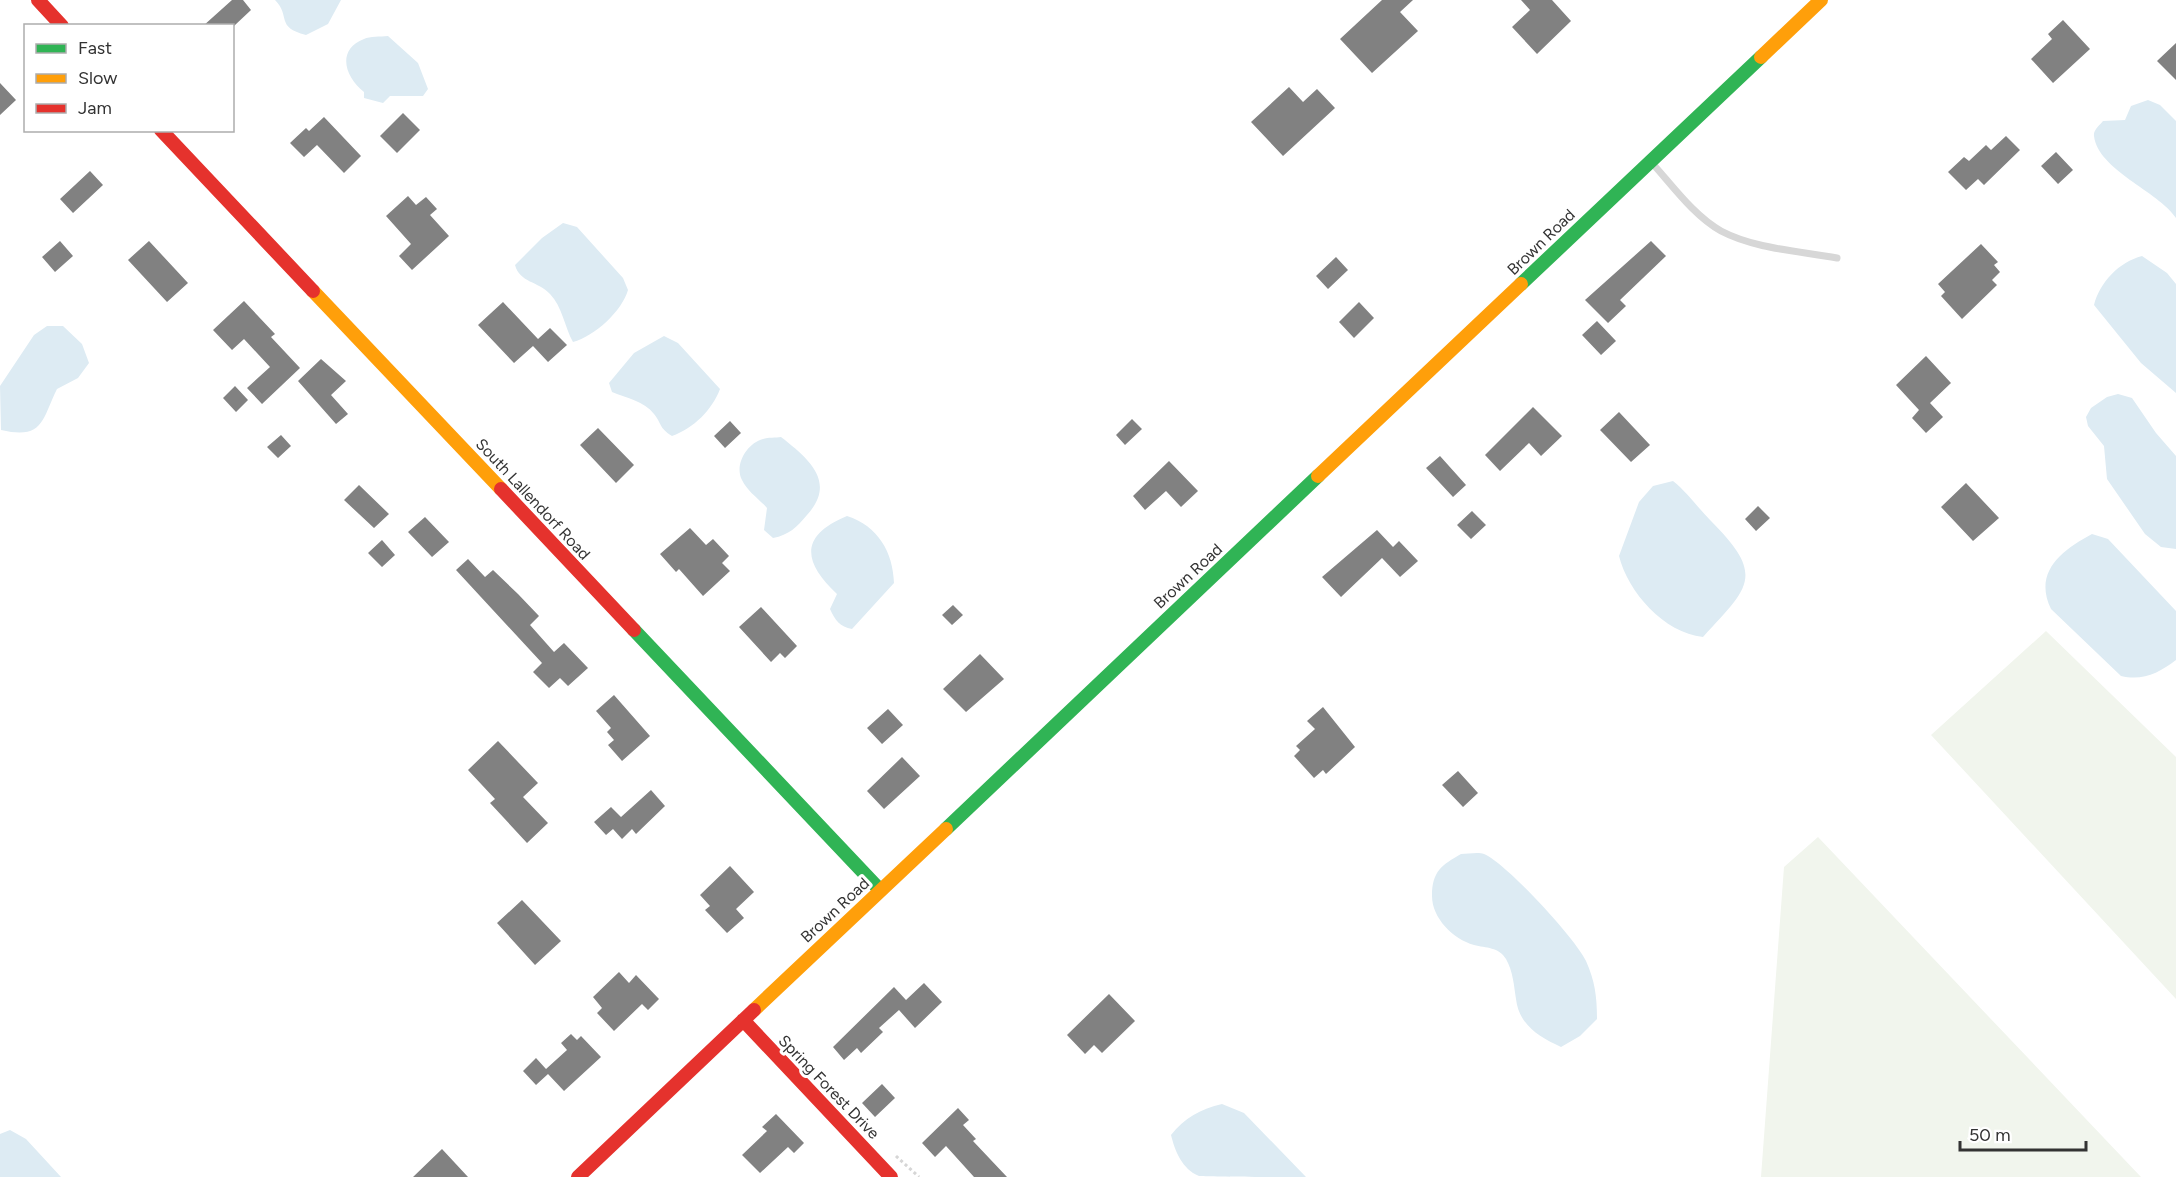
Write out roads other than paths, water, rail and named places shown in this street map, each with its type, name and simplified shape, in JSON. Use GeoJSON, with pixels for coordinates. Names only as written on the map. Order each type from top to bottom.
{"type":"FeatureCollection","features":[{"type":"Feature","properties":{"kind":"street"},"geometry":{"type":"LineString","coordinates":[[38,0],[60,24]]}},
{"type":"Feature","properties":{"kind":"street","name":"Brown Road"},"geometry":{"type":"LineString","coordinates":[[578,1177],[1821,0]]}},
{"type":"Feature","properties":{"kind":"street","name":"South Lallendorf Road"},"geometry":{"type":"LineString","coordinates":[[164,132],[880,890]]}},
{"type":"Feature","properties":{"kind":"street","name":"Spring Forest Drive"},"geometry":{"type":"LineString","coordinates":[[743,1020],[891,1177]]}},
{"type":"Feature","properties":{"kind":"lane"},"geometry":{"type":"LineString","coordinates":[[1650,161],[1688,201],[1721,231],[1773,246],[1837,258]]}}]}
